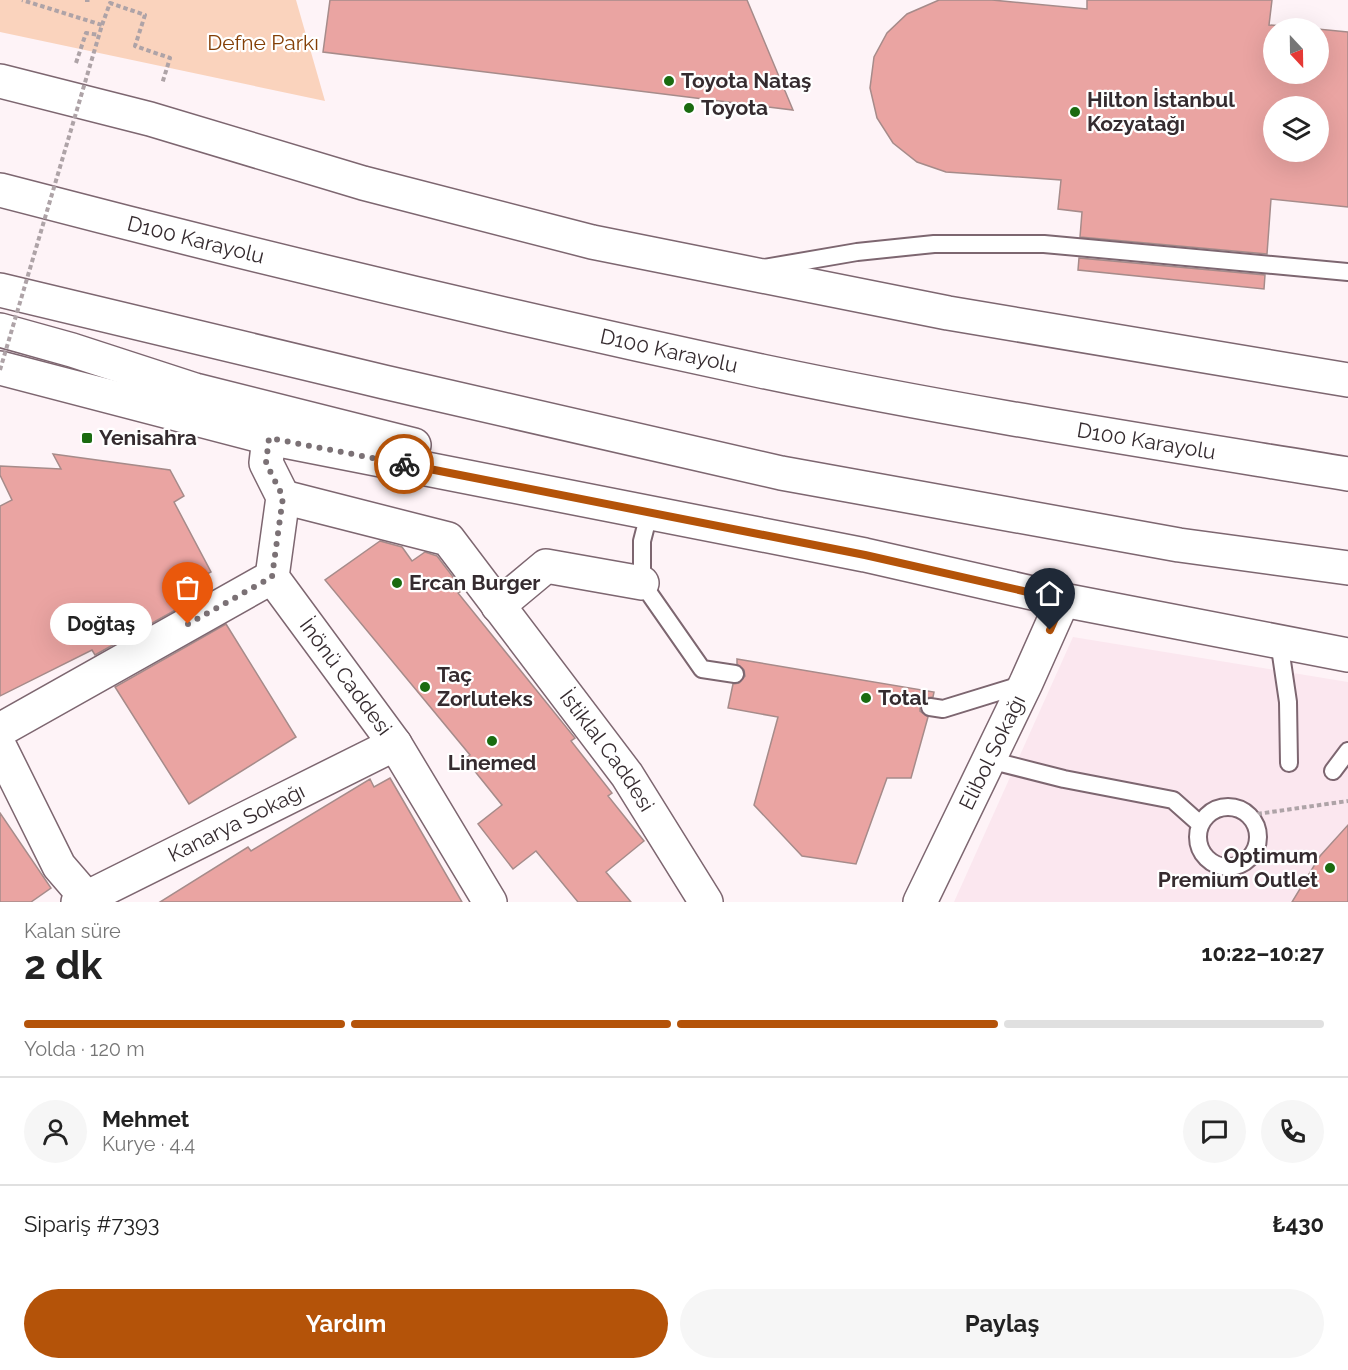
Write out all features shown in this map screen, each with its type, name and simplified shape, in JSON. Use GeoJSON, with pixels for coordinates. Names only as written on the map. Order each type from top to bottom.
{"type":"FeatureCollection","features":[{"type":"Feature","properties":{"kind":"main road"},"geometry":{"type":"LineString","coordinates":[[0,81],[150,119],[386,189],[592,243],[948,313],[1348,380]]}},
{"type":"Feature","properties":{"kind":"main road","name":"D100 Karayolu"},"geometry":{"type":"LineString","coordinates":[[0,190],[435,297],[762,371],[1026,421],[1348,474]]}},
{"type":"Feature","properties":{"kind":"main road"},"geometry":{"type":"LineString","coordinates":[[0,290],[384,382],[781,473],[1179,545],[1348,568]]}},
{"type":"Feature","properties":{"kind":"main road"},"geometry":{"type":"LineString","coordinates":[[0,330],[72,350],[195,390],[416,446],[522,487]]}},
{"type":"Feature","properties":{"kind":"main road"},"geometry":{"type":"LineString","coordinates":[[0,369],[269,438],[865,555],[1063,600],[1348,655]]}},
{"type":"Feature","properties":{"kind":"main road"},"geometry":{"type":"LineString","coordinates":[[0,730],[272,577],[283,497],[266,463],[269,438]]}},
{"type":"Feature","properties":{"kind":"main road","name":"İstiklal Caddesi"},"geometry":{"type":"LineString","coordinates":[[283,497],[448,539],[627,775],[706,902]]}},
{"type":"Feature","properties":{"kind":"main road"},"geometry":{"type":"LineString","coordinates":[[498,606],[546,566],[642,583]]}},
{"type":"Feature","properties":{"kind":"main road","name":"İnönü Caddesi"},"geometry":{"type":"LineString","coordinates":[[272,577],[395,744],[490,902]]}},
{"type":"Feature","properties":{"kind":"main road","name":"Elibol Sokağı"},"geometry":{"type":"LineString","coordinates":[[920,902],[1026,683],[1063,600]]}},
{"type":"Feature","properties":{"kind":"main road","name":"Kanarya Sokağı"},"geometry":{"type":"LineString","coordinates":[[85,900],[395,744]]}},
{"type":"Feature","properties":{"kind":"main road"},"geometry":{"type":"LineString","coordinates":[[0,747],[59,866],[85,900]]}},
{"type":"Feature","properties":{"kind":"lane"},"geometry":{"type":"LineString","coordinates":[[740,272],[857,252],[934,244],[1044,244],[1348,272]]}},
{"type":"Feature","properties":{"kind":"lane"},"geometry":{"type":"LineString","coordinates":[[649,514],[642,541],[642,583],[702,669],[735,674]]}},
{"type":"Feature","properties":{"kind":"lane"},"geometry":{"type":"LineString","coordinates":[[1279,641],[1288,702],[1289,763]]}},
{"type":"Feature","properties":{"kind":"lane"},"geometry":{"type":"LineString","coordinates":[[930,707],[943,709],[1026,683]]}},
{"type":"Feature","properties":{"kind":"lane"},"geometry":{"type":"LineString","coordinates":[[1333,771],[1348,751]]}},
{"type":"Feature","properties":{"kind":"lane"},"geometry":{"type":"LineString","coordinates":[[989,760],[1064,779],[1173,801],[1200,824]]}},
{"type":"Feature","properties":{"kind":"lane"},"geometry":{"type":"LineString","coordinates":[[1233,806],[1250,815],[1258,833],[1254,853],[1238,865],[1228,867],[1209,861],[1202,853],[1198,834],[1200,824],[1214,810],[1223,807],[1233,806]]}},
{"type":"Feature","properties":{"kind":"path"},"geometry":{"type":"LineString","coordinates":[[22,0],[102,25]]}},
{"type":"Feature","properties":{"kind":"path"},"geometry":{"type":"LineString","coordinates":[[85,0],[92,0]]}},
{"type":"Feature","properties":{"kind":"path"},"geometry":{"type":"LineString","coordinates":[[0,369],[110,2],[146,15],[135,46],[170,58],[150,119]]}},
{"type":"Feature","properties":{"kind":"path"},"geometry":{"type":"LineString","coordinates":[[1250,815],[1348,801]]}},
{"type":"Feature","properties":{"kind":"shaded area"},"geometry":{"type":"Polygon","coordinates":[[[1073,637],[1348,682],[1348,902],[954,902],[1073,637]]]}},
{"type":"Feature","properties":{"kind":"green space","name":"Defne Parkı"},"geometry":{"type":"Polygon","coordinates":[[[0,0],[296,0],[325,101],[0,32],[0,0]]]}},
{"type":"Feature","properties":{"kind":"building","name":"Toyota Nataş"},"geometry":{"type":"Polygon","coordinates":[[[330,0],[747,0],[793,110],[323,52],[330,0]]]}},
{"type":"Feature","properties":{"kind":"building","name":"Hilton İstanbul Kozyatağı"},"geometry":{"type":"Polygon","coordinates":[[[939,0],[992,0],[1087,9],[1087,0],[1272,0],[1270,18],[1263,18],[1263,84],[1329,84],[1329,30],[1348,32],[1348,207],[1271,199],[1267,254],[1080,237],[1082,212],[1058,209],[1061,180],[946,172],[917,162],[893,143],[877,118],[870,88],[874,57],[887,33],[907,14],[939,0]]]}},
{"type":"Feature","properties":{"kind":"building"},"geometry":{"type":"Polygon","coordinates":[[[1079,258],[1265,275],[1264,289],[1078,270],[1079,258]]]}},
{"type":"Feature","properties":{"kind":"building"},"geometry":{"type":"Polygon","coordinates":[[[53,454],[170,470],[184,496],[174,502],[211,572],[197,579],[206,593],[95,655],[92,650],[0,696],[0,506],[12,500],[0,475],[0,466],[61,469],[53,454]]]}},
{"type":"Feature","properties":{"kind":"building"},"geometry":{"type":"Polygon","coordinates":[[[380,541],[402,547],[412,561],[425,552],[437,556],[463,590],[458,593],[575,738],[571,741],[612,793],[608,796],[644,841],[606,872],[631,902],[578,902],[536,851],[513,869],[478,824],[502,805],[465,759],[470,755],[325,580],[380,541]]]}},
{"type":"Feature","properties":{"kind":"building"},"geometry":{"type":"Polygon","coordinates":[[[226,624],[296,737],[189,804],[115,687],[226,624]]]}},
{"type":"Feature","properties":{"kind":"building"},"geometry":{"type":"Polygon","coordinates":[[[737,659],[934,692],[933,697],[926,698],[920,705],[920,711],[928,717],[911,778],[887,778],[856,864],[802,856],[754,805],[778,717],[728,708],[733,684],[739,683],[745,676],[744,670],[737,664],[737,659]]]}},
{"type":"Feature","properties":{"kind":"building"},"geometry":{"type":"Polygon","coordinates":[[[390,778],[462,902],[160,902],[248,847],[251,851],[370,779],[374,787],[390,778]]]}},
{"type":"Feature","properties":{"kind":"building"},"geometry":{"type":"Polygon","coordinates":[[[0,813],[51,888],[31,902],[0,902],[0,813]]]}},
{"type":"Feature","properties":{"kind":"building","name":"Optimum Premium Outlet"},"geometry":{"type":"Polygon","coordinates":[[[1348,825],[1348,902],[1292,902],[1320,856],[1348,825]]]}},
{"type":"Feature","properties":{"kind":"way so far"},"geometry":{"type":"LineString","coordinates":[[188,624],[272,577],[283,497],[266,463],[269,438],[404,464]]}},
{"type":"Feature","properties":{"kind":"place","name":"Toyota Nataş"},"geometry":{"type":"Point","coordinates":[669,81]}},
{"type":"Feature","properties":{"kind":"place","name":"Toyota"},"geometry":{"type":"Point","coordinates":[689,108]}},
{"type":"Feature","properties":{"kind":"place","name":"Hilton İstanbul Kozyatağı"},"geometry":{"type":"Point","coordinates":[1075,112]}},
{"type":"Feature","properties":{"kind":"place","name":"Yenisahra"},"geometry":{"type":"Point","coordinates":[87,438]}},
{"type":"Feature","properties":{"kind":"place","name":"Ercan Burger"},"geometry":{"type":"Point","coordinates":[397,583]}},
{"type":"Feature","properties":{"kind":"place","name":"Doğtaş"},"geometry":{"type":"Point","coordinates":[188,624]}},
{"type":"Feature","properties":{"kind":"place","name":"Taç Zorluteks"},"geometry":{"type":"Point","coordinates":[425,687]}},
{"type":"Feature","properties":{"kind":"place","name":"Total"},"geometry":{"type":"Point","coordinates":[866,698]}},
{"type":"Feature","properties":{"kind":"place","name":"Linemed"},"geometry":{"type":"Point","coordinates":[492,741]}},
{"type":"Feature","properties":{"kind":"place","name":"Optimum Premium Outlet"},"geometry":{"type":"Point","coordinates":[1330,868]}},
{"type":"Feature","properties":{"kind":"route"},"geometry":{"type":"LineString","coordinates":[[404,464],[865,555],[1063,600],[1050,630]]}}]}
